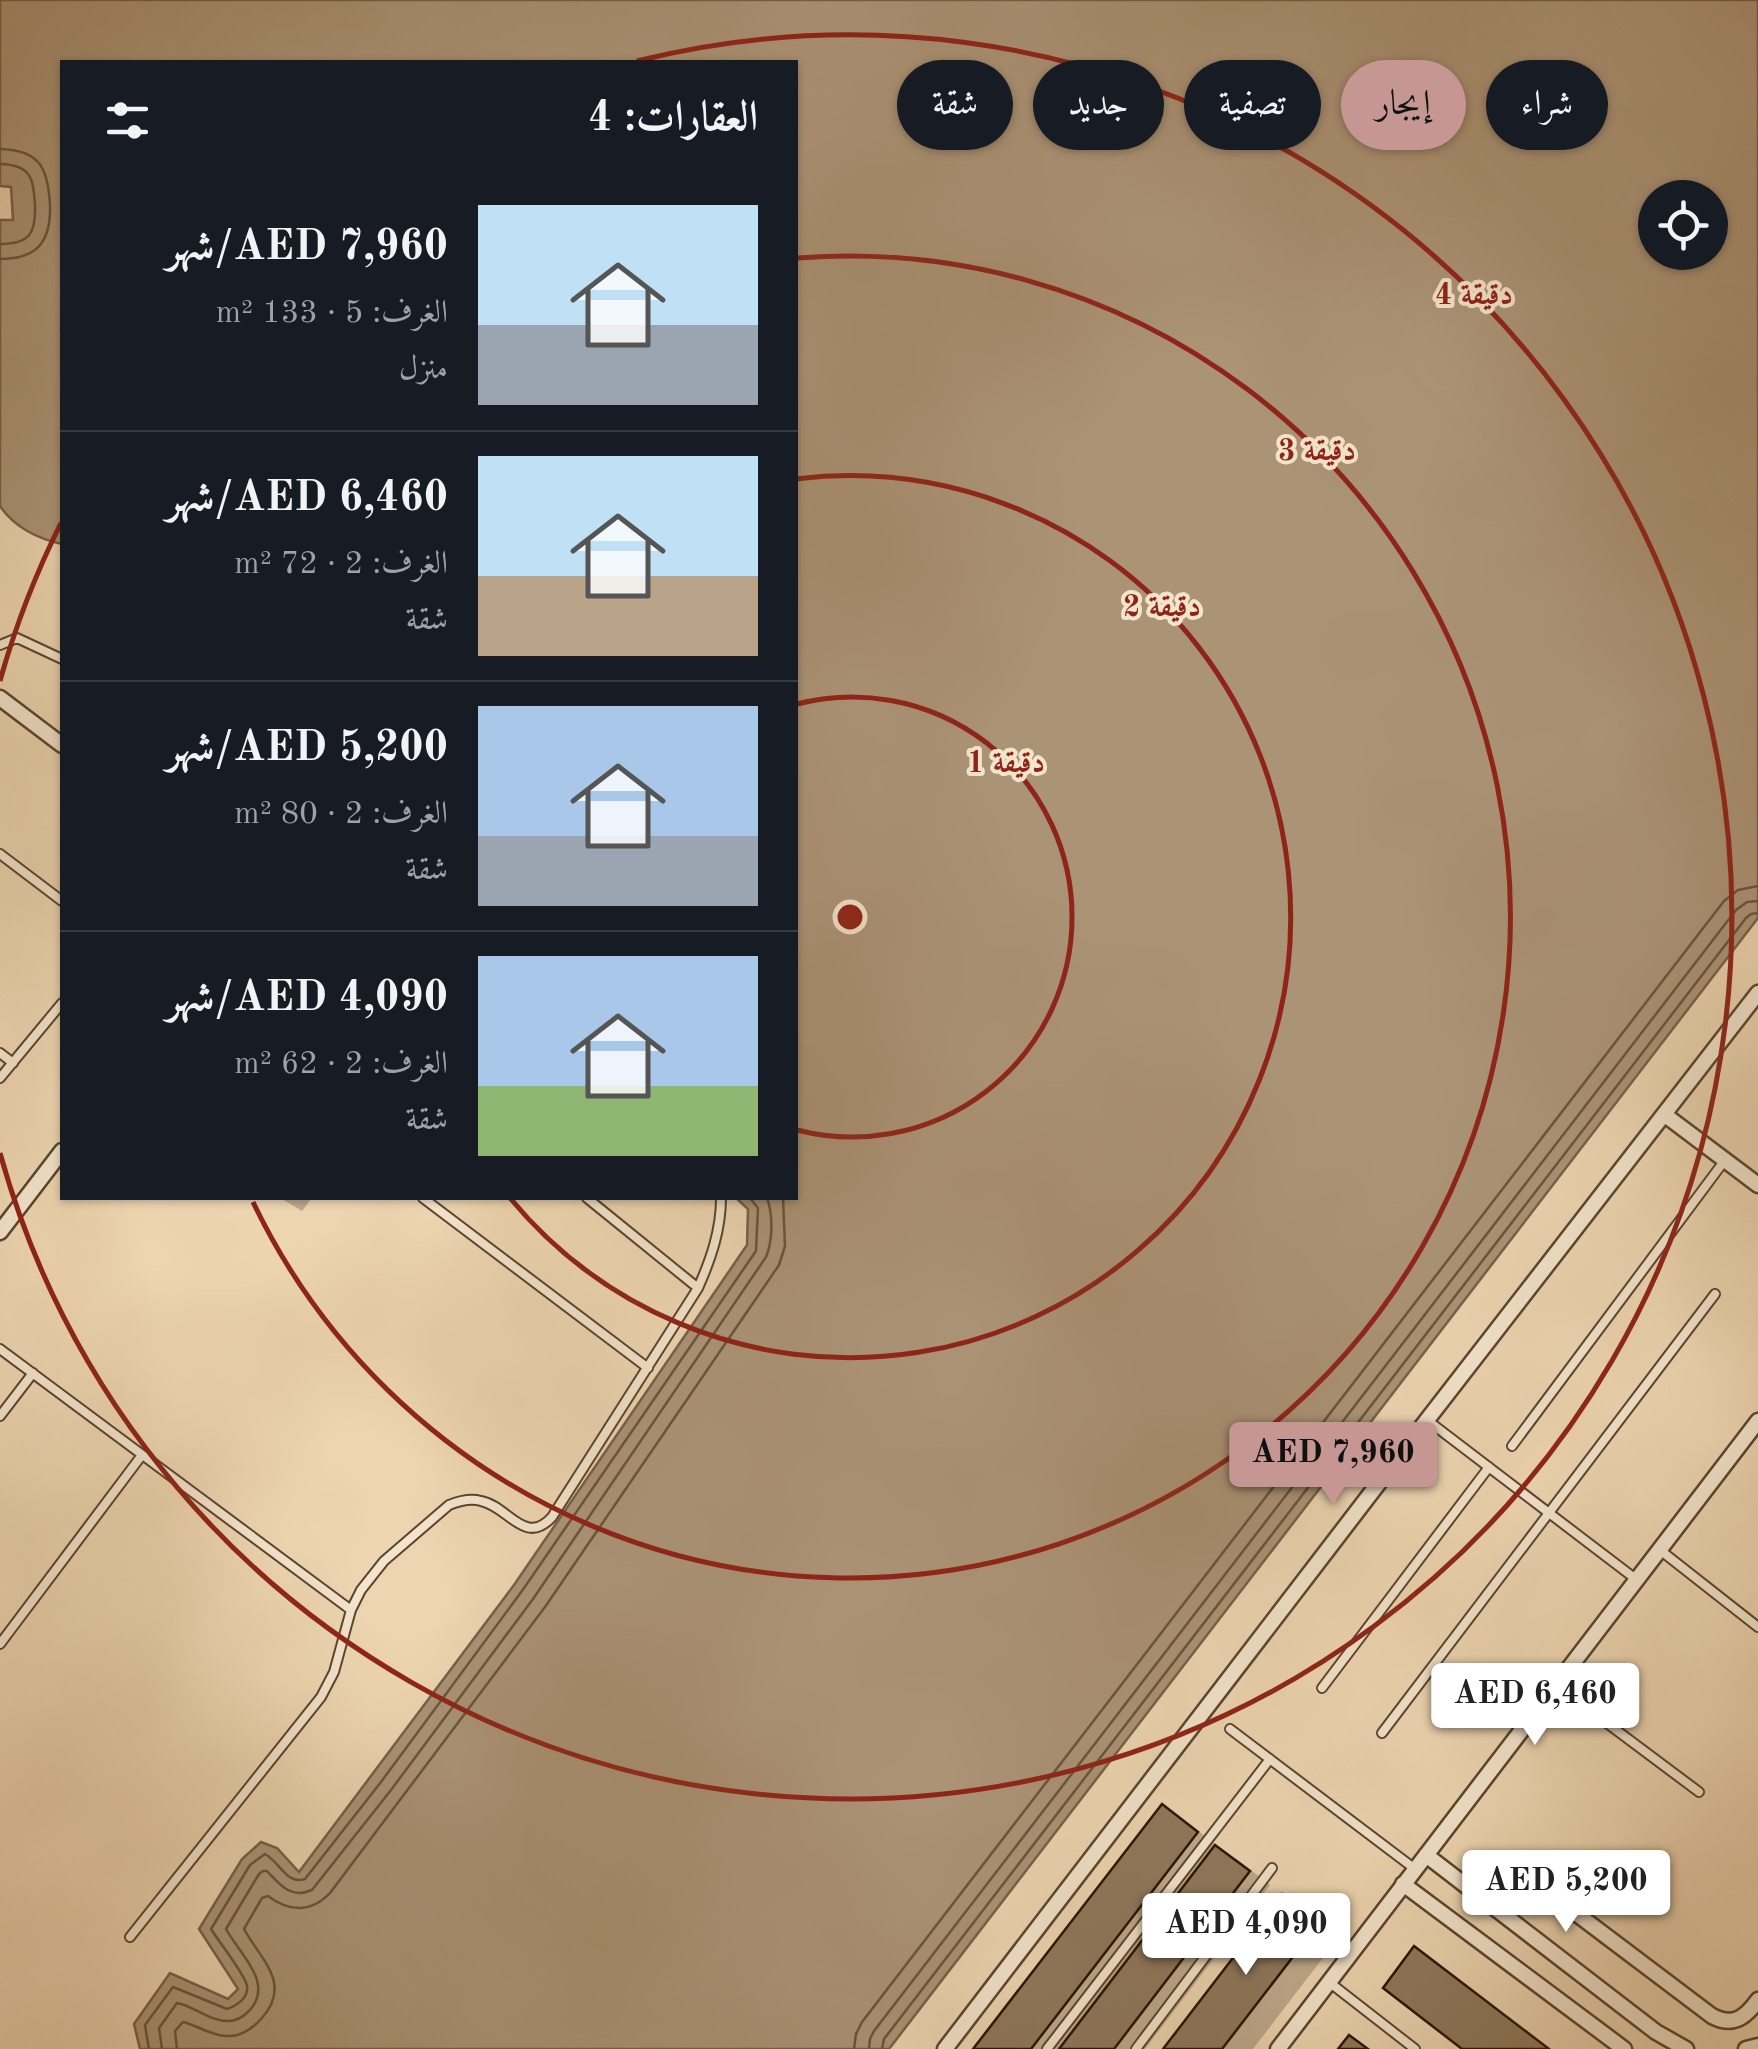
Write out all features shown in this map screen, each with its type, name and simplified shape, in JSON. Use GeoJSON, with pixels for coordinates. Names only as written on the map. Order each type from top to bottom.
{"type":"FeatureCollection","features":[{"type":"Feature","properties":{"kind":"street"},"geometry":{"type":"LineString","coordinates":[[0,698],[60,744]]}},
{"type":"Feature","properties":{"kind":"street"},"geometry":{"type":"LineString","coordinates":[[946,2049],[1758,993]]}},
{"type":"Feature","properties":{"kind":"street"},"geometry":{"type":"LineString","coordinates":[[1665,1115],[1758,1185]]}},
{"type":"Feature","properties":{"kind":"street"},"geometry":{"type":"LineString","coordinates":[[0,1232],[60,1154]]}},
{"type":"Feature","properties":{"kind":"street"},"geometry":{"type":"LineString","coordinates":[[1278,2049],[1758,1421]]}},
{"type":"Feature","properties":{"kind":"street"},"geometry":{"type":"LineString","coordinates":[[1426,1854],[1656,2032],[1686,2049]]}},
{"type":"Feature","properties":{"kind":"street"},"geometry":{"type":"LineString","coordinates":[[1516,1868],[1722,2022],[1744,2017],[1758,2000]]}},
{"type":"Feature","properties":{"kind":"street"},"geometry":{"type":"LineString","coordinates":[[1403,1884],[1624,2049]]}},
{"type":"Feature","properties":{"kind":"street"},"geometry":{"type":"LineString","coordinates":[[1746,2049],[1758,2046]]}},
{"type":"Feature","properties":{"kind":"lane"},"geometry":{"type":"LineString","coordinates":[[0,645],[17,638],[60,658]]}},
{"type":"Feature","properties":{"kind":"lane"},"geometry":{"type":"LineString","coordinates":[[0,854],[60,899]]}},
{"type":"Feature","properties":{"kind":"lane"},"geometry":{"type":"LineString","coordinates":[[0,1078],[60,1004]]}},
{"type":"Feature","properties":{"kind":"lane"},"geometry":{"type":"LineString","coordinates":[[0,1053],[12,1063]]}},
{"type":"Feature","properties":{"kind":"lane"},"geometry":{"type":"LineString","coordinates":[[1512,1446],[1725,1160]]}},
{"type":"Feature","properties":{"kind":"lane"},"geometry":{"type":"LineString","coordinates":[[426,1200],[648,1368]]}},
{"type":"Feature","properties":{"kind":"lane"},"geometry":{"type":"LineString","coordinates":[[589,1200],[698,1288]]}},
{"type":"Feature","properties":{"kind":"lane"},"geometry":{"type":"LineString","coordinates":[[130,1936],[321,1697],[339,1660],[351,1610],[384,1561],[449,1505],[459,1501],[493,1505],[520,1525],[537,1528],[546,1524],[698,1288],[718,1234],[721,1200]]}},
{"type":"Feature","properties":{"kind":"lane"},"geometry":{"type":"LineString","coordinates":[[1382,1733],[1715,1294]]}},
{"type":"Feature","properties":{"kind":"lane"},"geometry":{"type":"LineString","coordinates":[[0,1349],[351,1610]]}},
{"type":"Feature","properties":{"kind":"lane"},"geometry":{"type":"LineString","coordinates":[[0,1416],[32,1373]]}},
{"type":"Feature","properties":{"kind":"lane"},"geometry":{"type":"LineString","coordinates":[[1427,1420],[1637,1580]]}},
{"type":"Feature","properties":{"kind":"lane"},"geometry":{"type":"LineString","coordinates":[[0,1644],[142,1455]]}},
{"type":"Feature","properties":{"kind":"lane"},"geometry":{"type":"LineString","coordinates":[[1322,1688],[1489,1467]]}},
{"type":"Feature","properties":{"kind":"lane"},"geometry":{"type":"LineString","coordinates":[[1660,1550],[1758,1627]]}},
{"type":"Feature","properties":{"kind":"lane"},"geometry":{"type":"LineString","coordinates":[[1556,1685],[1699,1792]]}},
{"type":"Feature","properties":{"kind":"lane"},"geometry":{"type":"LineString","coordinates":[[1230,1729],[1415,1869]]}},
{"type":"Feature","properties":{"kind":"lane"},"geometry":{"type":"LineString","coordinates":[[1047,2049],[1270,1759]]}},
{"type":"Feature","properties":{"kind":"lane"},"geometry":{"type":"LineString","coordinates":[[1136,2049],[1272,1868]]}},
{"type":"Feature","properties":{"kind":"lane"},"geometry":{"type":"LineString","coordinates":[[1329,1982],[1415,2049]]}},
{"type":"Feature","properties":{"kind":"water"},"geometry":{"type":"Polygon","coordinates":[[[0,0],[1758,0],[1758,918],[889,2049],[140,2049],[134,2024],[170,1973],[228,1999],[238,1989],[199,1929],[242,1859],[261,1842],[277,1848],[299,1872],[514,1585],[747,1245],[748,1209],[738,1200],[798,1200],[798,60],[60,60],[60,543],[27,531],[0,506],[0,220],[13,220],[11,187],[0,186],[0,0]]]}},
{"type":"Feature","properties":{"kind":"building"},"geometry":{"type":"Polygon","coordinates":[[[1162,1804],[1198,1832],[1031,2049],[973,2049],[1162,1804]]]}},
{"type":"Feature","properties":{"kind":"building"},"geometry":{"type":"Polygon","coordinates":[[[1215,1845],[1250,1871],[1114,2049],[1059,2049],[1215,1845]]]}},
{"type":"Feature","properties":{"kind":"building"},"geometry":{"type":"Polygon","coordinates":[[[1282,1894],[1319,1923],[1222,2049],[1163,2049],[1282,1894]]]}},
{"type":"Feature","properties":{"kind":"building"},"geometry":{"type":"Polygon","coordinates":[[[1414,1946],[1549,2049],[1462,2049],[1383,1988],[1414,1946]]]}},
{"type":"Feature","properties":{"kind":"building"},"geometry":{"type":"Polygon","coordinates":[[[1349,2035],[1368,2049],[1338,2049],[1349,2035]]]}}]}
